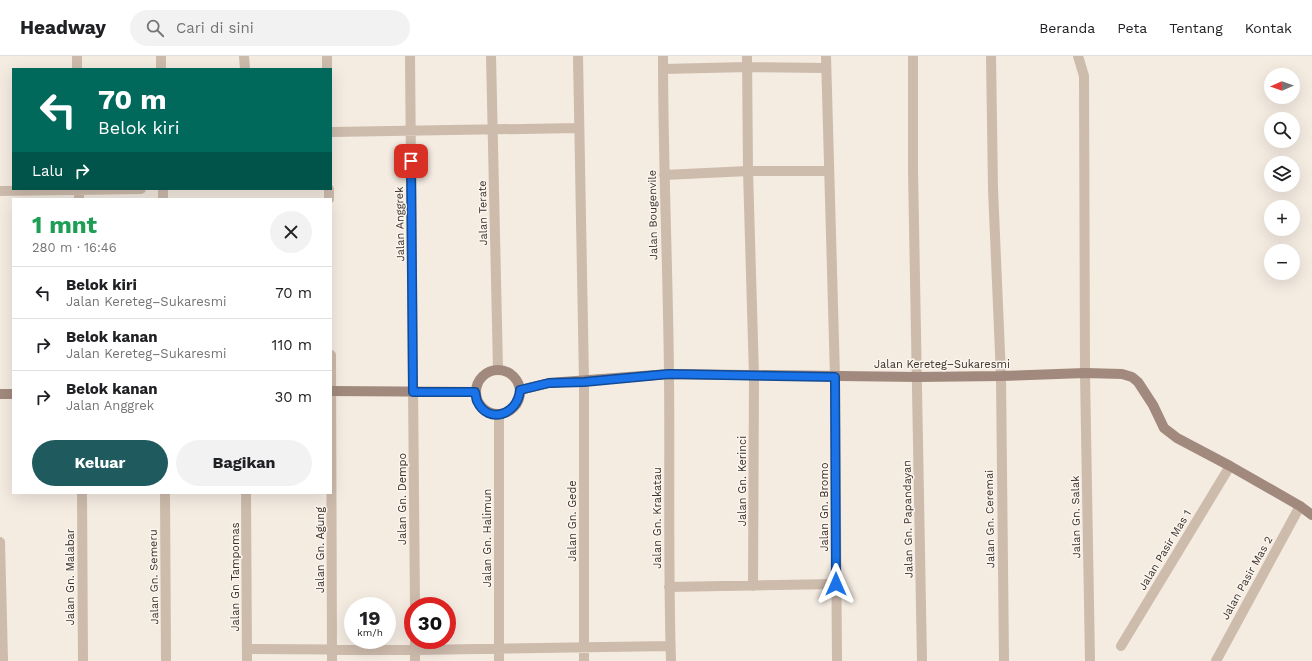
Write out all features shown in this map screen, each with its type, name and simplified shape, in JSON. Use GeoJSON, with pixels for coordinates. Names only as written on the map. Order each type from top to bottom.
{"type":"FeatureCollection","features":[{"type":"Feature","properties":{"kind":"street"},"geometry":{"type":"LineString","coordinates":[[77,56],[78,68]]}},
{"type":"Feature","properties":{"kind":"street"},"geometry":{"type":"LineString","coordinates":[[161,56],[162,68]]}},
{"type":"Feature","properties":{"kind":"street"},"geometry":{"type":"LineString","coordinates":[[244,56],[245,68]]}},
{"type":"Feature","properties":{"kind":"street"},"geometry":{"type":"LineString","coordinates":[[327,56],[327,68]]}},
{"type":"Feature","properties":{"kind":"street","name":"Jalan Anggrek"},"geometry":{"type":"LineString","coordinates":[[410,56],[413,392]]}},
{"type":"Feature","properties":{"kind":"street","name":"Jalan Terate"},"geometry":{"type":"LineString","coordinates":[[491,56],[498,369]]}},
{"type":"Feature","properties":{"kind":"street","name":"Jalan Gn. Gede"},"geometry":{"type":"LineString","coordinates":[[578,56],[584,382],[584,661]]}},
{"type":"Feature","properties":{"kind":"street","name":"Jalan Bougenvile"},"geometry":{"type":"LineString","coordinates":[[663,56],[664,175],[669,374]]}},
{"type":"Feature","properties":{"kind":"street","name":"Jalan Gn. Kerinci"},"geometry":{"type":"LineString","coordinates":[[747,56],[748,171],[754,376],[753,586]]}},
{"type":"Feature","properties":{"kind":"street","name":"Jalan Gn. Bromo"},"geometry":{"type":"LineString","coordinates":[[826,56],[828,172],[835,377],[837,661]]}},
{"type":"Feature","properties":{"kind":"street","name":"Jalan Gn. Papandayan"},"geometry":{"type":"LineString","coordinates":[[913,56],[913,170],[918,377],[922,661]]}},
{"type":"Feature","properties":{"kind":"street","name":"Jalan Gn. Ceremai"},"geometry":{"type":"LineString","coordinates":[[992,56],[993,189],[1001,376],[1004,661]]}},
{"type":"Feature","properties":{"kind":"street","name":"Jalan Gn. Salak"},"geometry":{"type":"LineString","coordinates":[[1078,56],[1084,76],[1085,373],[1090,661]]}},
{"type":"Feature","properties":{"kind":"street"},"geometry":{"type":"LineString","coordinates":[[663,69],[748,67],[826,68]]}},
{"type":"Feature","properties":{"kind":"street"},"geometry":{"type":"LineString","coordinates":[[332,132],[579,128]]}},
{"type":"Feature","properties":{"kind":"street"},"geometry":{"type":"LineString","coordinates":[[664,175],[748,171],[828,172]]}},
{"type":"Feature","properties":{"kind":"street"},"geometry":{"type":"LineString","coordinates":[[0,191],[79,193],[126,190]]}},
{"type":"Feature","properties":{"kind":"street"},"geometry":{"type":"LineString","coordinates":[[498,369],[506,371],[513,376],[518,382],[520,390],[520,398],[517,404],[506,413],[499,415],[490,413],[482,408],[477,401],[475,392],[477,383],[482,376],[490,371],[498,369]]}},
{"type":"Feature","properties":{"kind":"street","name":"Jalan Kereteg–Sukaresmi"},"geometry":{"type":"LineString","coordinates":[[520,390],[549,383],[584,382],[669,374],[835,377],[1001,376],[1085,373],[1122,374],[1132,377],[1138,382],[1153,405],[1164,428],[1177,438],[1230,466],[1300,506],[1312,515]]}},
{"type":"Feature","properties":{"kind":"street","name":"Jalan Gn. Krakatau"},"geometry":{"type":"LineString","coordinates":[[669,374],[669,587],[671,661]]}},
{"type":"Feature","properties":{"kind":"street"},"geometry":{"type":"LineString","coordinates":[[332,391],[475,392]]}},
{"type":"Feature","properties":{"kind":"street","name":"Jalan Gn. Dempo"},"geometry":{"type":"LineString","coordinates":[[413,392],[415,597]]}},
{"type":"Feature","properties":{"kind":"street"},"geometry":{"type":"LineString","coordinates":[[0,394],[12,394]]}},
{"type":"Feature","properties":{"kind":"street","name":"Jalan Gn. Halimun"},"geometry":{"type":"LineString","coordinates":[[499,415],[499,661]]}},
{"type":"Feature","properties":{"kind":"street","name":"Jalan Pasir Mas 1"},"geometry":{"type":"LineString","coordinates":[[1121,646],[1230,466]]}},
{"type":"Feature","properties":{"kind":"street","name":"Jalan Gn. Malabar"},"geometry":{"type":"LineString","coordinates":[[82,494],[83,661]]}},
{"type":"Feature","properties":{"kind":"street","name":"Jalan Gn. Semeru"},"geometry":{"type":"LineString","coordinates":[[165,494],[166,661]]}},
{"type":"Feature","properties":{"kind":"street","name":"Jalan Gn Tampomas"},"geometry":{"type":"LineString","coordinates":[[246,494],[247,661]]}},
{"type":"Feature","properties":{"kind":"street","name":"Jalan Gn. Agung"},"geometry":{"type":"LineString","coordinates":[[331,494],[332,661]]}},
{"type":"Feature","properties":{"kind":"street","name":"Jalan Pasir Mas 2"},"geometry":{"type":"LineString","coordinates":[[1216,661],[1300,506]]}},
{"type":"Feature","properties":{"kind":"street"},"geometry":{"type":"LineString","coordinates":[[0,542],[3,661]]}},
{"type":"Feature","properties":{"kind":"street"},"geometry":{"type":"LineString","coordinates":[[669,587],[836,584]]}},
{"type":"Feature","properties":{"kind":"street"},"geometry":{"type":"LineString","coordinates":[[247,649],[332,650],[404,646]]}},
{"type":"Feature","properties":{"kind":"street"},"geometry":{"type":"LineString","coordinates":[[456,646],[499,648],[670,646]]}},
{"type":"Feature","properties":{"kind":"street"},"geometry":{"type":"LineString","coordinates":[[415,649],[415,661]]}},
{"type":"Feature","properties":{"kind":"route"},"geometry":{"type":"LineString","coordinates":[[411,161],[413,392],[475,392],[477,401],[482,408],[490,413],[499,415],[506,413],[517,404],[520,398],[520,390],[549,383],[584,382],[669,374],[835,377],[836,584]]}}]}
